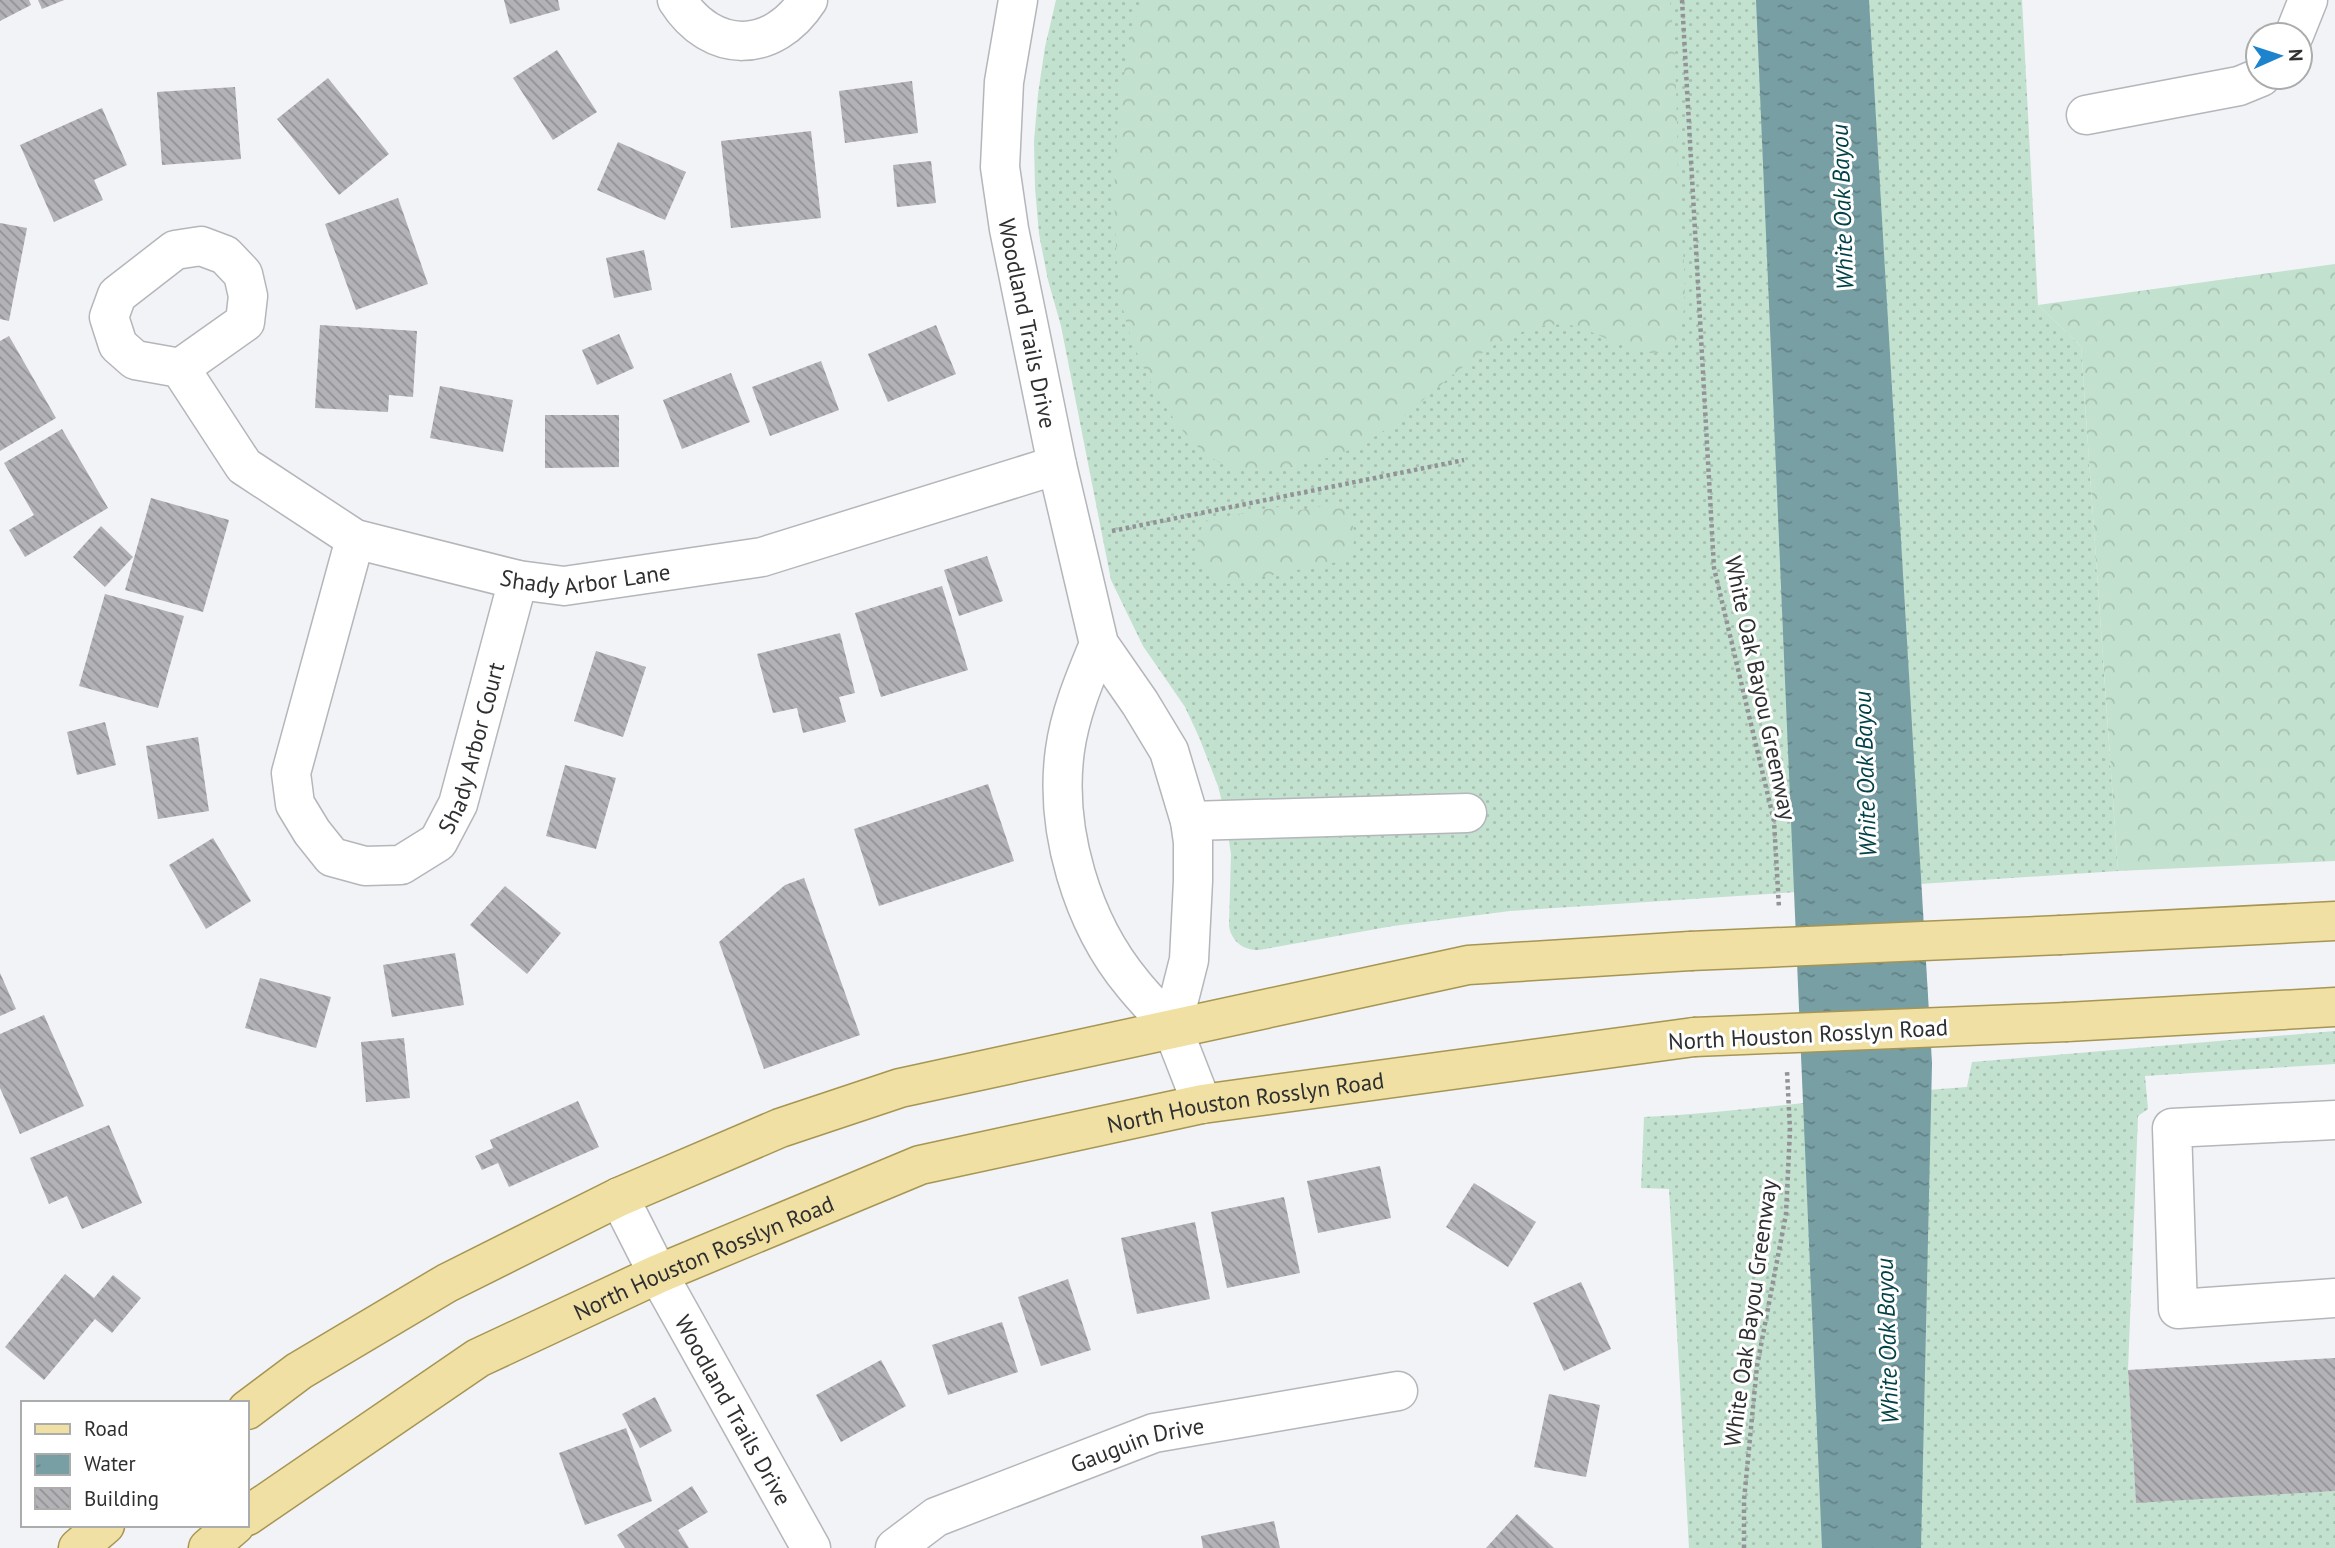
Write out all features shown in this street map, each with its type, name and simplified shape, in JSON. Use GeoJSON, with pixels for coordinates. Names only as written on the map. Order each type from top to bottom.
{"type":"FeatureCollection","features":[{"type":"Feature","properties":{"kind":"main road"},"geometry":{"type":"LineString","coordinates":[[248,1409],[299,1371],[447,1283],[619,1197],[780,1128],[900,1088],[1468,965],[1690,951],[2335,921]]}},
{"type":"Feature","properties":{"kind":"main road","name":"North Houston Rosslyn Road"},"geometry":{"type":"LineString","coordinates":[[248,1515],[478,1358],[659,1274],[920,1165],[1202,1104],[1694,1037],[2335,1007]]}},
{"type":"Feature","properties":{"kind":"main road"},"geometry":{"type":"LineString","coordinates":[[78,1548],[103,1527]]}},
{"type":"Feature","properties":{"kind":"main road"},"geometry":{"type":"LineString","coordinates":[[208,1548],[233,1527]]}},
{"type":"Feature","properties":{"kind":"street"},"geometry":{"type":"LineString","coordinates":[[677,0],[687,16],[706,31],[729,40],[754,40],[777,32],[797,17],[808,0]]}},
{"type":"Feature","properties":{"kind":"street"},"geometry":{"type":"LineString","coordinates":[[2300,21],[2308,0]]}},
{"type":"Feature","properties":{"kind":"street","name":"Woodland Trails Drive"},"geometry":{"type":"LineString","coordinates":[[1012,1],[1004,82],[1000,167],[1009,229],[1057,465],[1099,644],[1169,751],[1188,807],[1193,842],[1194,881],[1189,960],[1172,1027]]}},
{"type":"Feature","properties":{"kind":"street"},"geometry":{"type":"LineString","coordinates":[[2086,115],[2244,84]]}},
{"type":"Feature","properties":{"kind":"street","name":"Shady Arbor Lane"},"geometry":{"type":"LineString","coordinates":[[180,368],[244,466],[355,539],[518,580],[564,586],[762,556],[1057,465]]}},
{"type":"Feature","properties":{"kind":"street","name":"Shady Arbor Court"},"geometry":{"type":"LineString","coordinates":[[355,539],[291,773],[295,804],[312,832],[332,857],[365,866],[401,865],[438,842],[458,804],[518,580]]}},
{"type":"Feature","properties":{"kind":"street"},"geometry":{"type":"LineString","coordinates":[[1099,644],[1079,693],[1065,751],[1064,818],[1078,886],[1103,940],[1132,983],[1172,1027],[1202,1104]]}},
{"type":"Feature","properties":{"kind":"street"},"geometry":{"type":"LineString","coordinates":[[1190,821],[1467,813]]}},
{"type":"Feature","properties":{"kind":"street"},"geometry":{"type":"LineString","coordinates":[[2335,1120],[2172,1128],[2178,1309],[2335,1298]]}},
{"type":"Feature","properties":{"kind":"street","name":"Woodland Trails Drive"},"geometry":{"type":"LineString","coordinates":[[619,1197],[811,1548]]}},
{"type":"Feature","properties":{"kind":"street","name":"Gauguin Drive"},"geometry":{"type":"LineString","coordinates":[[895,1548],[936,1517],[1154,1433],[1398,1391]]}},
{"type":"Feature","properties":{"kind":"path","name":"White Oak Bayou Greenway"},"geometry":{"type":"LineString","coordinates":[[1682,0],[1714,568],[1774,821],[1779,915]]}},
{"type":"Feature","properties":{"kind":"path"},"geometry":{"type":"LineString","coordinates":[[1074,538],[1464,460]]}},
{"type":"Feature","properties":{"kind":"path","name":"White Oak Bayou Greenway"},"geometry":{"type":"LineString","coordinates":[[1744,1548],[1744,1500],[1756,1366],[1786,1214],[1790,1130],[1786,1063]]}},
{"type":"Feature","properties":{"kind":"green space"},"geometry":{"type":"Polygon","coordinates":[[[1056,0],[2022,0],[2038,305],[2081,346],[2118,871],[1510,911],[1393,926],[1259,950],[1239,944],[1229,926],[1231,854],[1218,786],[1185,707],[1143,646],[1111,580],[1061,326],[1039,234],[1034,141],[1045,47],[1056,0]]]}},
{"type":"Feature","properties":{"kind":"green space"},"geometry":{"type":"Polygon","coordinates":[[[1141,0],[1670,0],[1685,291],[1684,312],[1674,344],[1665,351],[1654,353],[1624,346],[1569,325],[1539,327],[1496,344],[1382,432],[1330,457],[1296,466],[1247,470],[1226,465],[1209,456],[1180,427],[1150,380],[1131,338],[1121,298],[1115,221],[1115,165],[1127,54],[1141,0]]]}},
{"type":"Feature","properties":{"kind":"green space"},"geometry":{"type":"Polygon","coordinates":[[[2335,264],[2335,861],[2118,871],[2081,346],[2038,305],[2335,264]]]}},
{"type":"Feature","properties":{"kind":"green space"},"geometry":{"type":"Polygon","coordinates":[[[1338,503],[1349,515],[1354,530],[1353,545],[1347,560],[1223,585],[1208,575],[1202,566],[1199,536],[1208,520],[1278,507],[1291,512],[1338,503]]]}},
{"type":"Feature","properties":{"kind":"green space"},"geometry":{"type":"Polygon","coordinates":[[[2335,1031],[2335,1064],[2145,1076],[2148,1109],[2138,1116],[2128,1370],[2136,1502],[2335,1491],[2335,1548],[1689,1548],[1669,1189],[1641,1188],[1644,1117],[1967,1087],[1972,1062],[2335,1031]]]}},
{"type":"Feature","properties":{"kind":"water","name":"White Oak Bayou"},"geometry":{"type":"Polygon","coordinates":[[[1756,0],[1869,0],[1932,1063],[1921,1548],[1822,1548],[1756,0]]]}},
{"type":"Feature","properties":{"kind":"building"},"geometry":{"type":"Polygon","coordinates":[[[0,0],[29,0],[31,5],[0,21],[0,0]]]}},
{"type":"Feature","properties":{"kind":"building"},"geometry":{"type":"Polygon","coordinates":[[[38,0],[64,0],[42,9],[38,0]]]}},
{"type":"Feature","properties":{"kind":"building"},"geometry":{"type":"Polygon","coordinates":[[[504,0],[558,0],[560,10],[510,24],[504,0]]]}},
{"type":"Feature","properties":{"kind":"building"},"geometry":{"type":"Polygon","coordinates":[[[557,50],[597,112],[553,140],[513,78],[557,50]]]}},
{"type":"Feature","properties":{"kind":"building"},"geometry":{"type":"Polygon","coordinates":[[[328,78],[389,154],[339,195],[277,119],[328,78]]]}},
{"type":"Feature","properties":{"kind":"building"},"geometry":{"type":"Polygon","coordinates":[[[912,81],[918,133],[845,143],[839,91],[912,81]]]}},
{"type":"Feature","properties":{"kind":"building"},"geometry":{"type":"Polygon","coordinates":[[[235,87],[241,159],[162,165],[157,92],[235,87]]]}},
{"type":"Feature","properties":{"kind":"building"},"geometry":{"type":"Polygon","coordinates":[[[102,108],[127,165],[94,180],[103,200],[54,222],[20,145],[102,108]]]}},
{"type":"Feature","properties":{"kind":"building"},"geometry":{"type":"Polygon","coordinates":[[[811,131],[821,218],[731,228],[721,141],[811,131]]]}},
{"type":"Feature","properties":{"kind":"building"},"geometry":{"type":"Polygon","coordinates":[[[618,142],[686,172],[665,220],[597,190],[618,142]]]}},
{"type":"Feature","properties":{"kind":"building"},"geometry":{"type":"Polygon","coordinates":[[[931,161],[936,203],[897,207],[893,165],[931,161]]]}},
{"type":"Feature","properties":{"kind":"building"},"geometry":{"type":"Polygon","coordinates":[[[398,198],[428,284],[356,310],[325,224],[398,198]]]}},
{"type":"Feature","properties":{"kind":"building"},"geometry":{"type":"Polygon","coordinates":[[[0,223],[27,228],[9,321],[0,319],[0,223]]]}},
{"type":"Feature","properties":{"kind":"building"},"geometry":{"type":"Polygon","coordinates":[[[644,250],[652,290],[614,298],[606,258],[644,250]]]}},
{"type":"Feature","properties":{"kind":"building"},"geometry":{"type":"Polygon","coordinates":[[[320,325],[417,331],[413,397],[389,395],[388,412],[315,408],[320,325]]]}},
{"type":"Feature","properties":{"kind":"building"},"geometry":{"type":"Polygon","coordinates":[[[936,325],[956,374],[888,402],[868,354],[936,325]]]}},
{"type":"Feature","properties":{"kind":"building"},"geometry":{"type":"Polygon","coordinates":[[[619,334],[634,368],[597,385],[582,350],[619,334]]]}},
{"type":"Feature","properties":{"kind":"building"},"geometry":{"type":"Polygon","coordinates":[[[9,336],[56,418],[0,451],[0,341],[9,336]]]}},
{"type":"Feature","properties":{"kind":"building"},"geometry":{"type":"Polygon","coordinates":[[[821,361],[839,410],[770,436],[752,387],[821,361]]]}},
{"type":"Feature","properties":{"kind":"building"},"geometry":{"type":"Polygon","coordinates":[[[731,373],[750,422],[682,449],[663,400],[731,373]]]}},
{"type":"Feature","properties":{"kind":"building"},"geometry":{"type":"Polygon","coordinates":[[[440,386],[513,400],[503,452],[430,438],[440,386]]]}},
{"type":"Feature","properties":{"kind":"building"},"geometry":{"type":"Polygon","coordinates":[[[545,415],[619,415],[619,467],[545,468],[545,415]]]}},
{"type":"Feature","properties":{"kind":"building"},"geometry":{"type":"Polygon","coordinates":[[[62,429],[108,508],[25,557],[9,530],[34,515],[4,463],[62,429]]]}},
{"type":"Feature","properties":{"kind":"building"},"geometry":{"type":"Polygon","coordinates":[[[151,498],[229,520],[203,612],[125,590],[151,498]]]}},
{"type":"Feature","properties":{"kind":"building"},"geometry":{"type":"Polygon","coordinates":[[[101,526],[133,557],[105,587],[73,557],[101,526]]]}},
{"type":"Feature","properties":{"kind":"building"},"geometry":{"type":"Polygon","coordinates":[[[987,556],[1003,601],[959,616],[944,570],[987,556]]]}},
{"type":"Feature","properties":{"kind":"building"},"geometry":{"type":"Polygon","coordinates":[[[942,586],[968,670],[881,697],[855,613],[942,586]]]}},
{"type":"Feature","properties":{"kind":"building"},"geometry":{"type":"Polygon","coordinates":[[[105,594],[184,616],[158,708],[79,686],[105,594]]]}},
{"type":"Feature","properties":{"kind":"building"},"geometry":{"type":"Polygon","coordinates":[[[840,633],[855,693],[839,697],[846,722],[803,733],[797,708],[773,713],[757,654],[840,633]]]}},
{"type":"Feature","properties":{"kind":"building"},"geometry":{"type":"Polygon","coordinates":[[[596,651],[646,667],[623,737],[574,721],[596,651]]]}},
{"type":"Feature","properties":{"kind":"building"},"geometry":{"type":"Polygon","coordinates":[[[105,722],[116,765],[77,775],[67,732],[105,722]]]}},
{"type":"Feature","properties":{"kind":"building"},"geometry":{"type":"Polygon","coordinates":[[[198,737],[209,811],[158,819],[146,746],[198,737]]]}},
{"type":"Feature","properties":{"kind":"building"},"geometry":{"type":"Polygon","coordinates":[[[565,765],[616,778],[596,849],[546,836],[565,765]]]}},
{"type":"Feature","properties":{"kind":"building"},"geometry":{"type":"Polygon","coordinates":[[[988,784],[1014,861],[879,906],[854,829],[988,784]]]}},
{"type":"Feature","properties":{"kind":"building"},"geometry":{"type":"Polygon","coordinates":[[[213,838],[251,901],[206,929],[169,865],[213,838]]]}},
{"type":"Feature","properties":{"kind":"building"},"geometry":{"type":"Polygon","coordinates":[[[804,878],[860,1035],[764,1069],[719,942],[785,885],[804,878]]]}},
{"type":"Feature","properties":{"kind":"building"},"geometry":{"type":"Polygon","coordinates":[[[505,886],[561,933],[527,974],[470,925],[505,886]]]}},
{"type":"Feature","properties":{"kind":"building"},"geometry":{"type":"Polygon","coordinates":[[[455,953],[464,1005],[392,1017],[383,965],[455,953]]]}},
{"type":"Feature","properties":{"kind":"building"},"geometry":{"type":"Polygon","coordinates":[[[0,973],[16,1009],[0,1016],[0,973]]]}},
{"type":"Feature","properties":{"kind":"building"},"geometry":{"type":"Polygon","coordinates":[[[260,978],[331,997],[316,1048],[245,1028],[260,978]]]}},
{"type":"Feature","properties":{"kind":"building"},"geometry":{"type":"Polygon","coordinates":[[[44,1015],[84,1106],[20,1134],[0,1088],[0,1034],[44,1015]]]}},
{"type":"Feature","properties":{"kind":"building"},"geometry":{"type":"Polygon","coordinates":[[[404,1038],[410,1098],[366,1102],[361,1042],[404,1038]]]}},
{"type":"Feature","properties":{"kind":"building"},"geometry":{"type":"Polygon","coordinates":[[[578,1101],[599,1147],[509,1187],[498,1163],[482,1170],[475,1156],[493,1148],[490,1140],[578,1101]]]}},
{"type":"Feature","properties":{"kind":"building"},"geometry":{"type":"Polygon","coordinates":[[[109,1125],[142,1203],[82,1229],[67,1196],[49,1204],[30,1158],[109,1125]]]}},
{"type":"Feature","properties":{"kind":"building"},"geometry":{"type":"Polygon","coordinates":[[[1380,1166],[1391,1218],[1318,1233],[1307,1181],[1380,1166]]]}},
{"type":"Feature","properties":{"kind":"building"},"geometry":{"type":"Polygon","coordinates":[[[1474,1183],[1536,1222],[1508,1267],[1446,1227],[1474,1183]]]}},
{"type":"Feature","properties":{"kind":"building"},"geometry":{"type":"Polygon","coordinates":[[[1284,1197],[1300,1273],[1227,1288],[1211,1212],[1284,1197]]]}},
{"type":"Feature","properties":{"kind":"building"},"geometry":{"type":"Polygon","coordinates":[[[1195,1222],[1210,1299],[1137,1314],[1121,1238],[1195,1222]]]}},
{"type":"Feature","properties":{"kind":"building"},"geometry":{"type":"Polygon","coordinates":[[[65,1274],[94,1298],[113,1275],[141,1298],[112,1333],[95,1319],[44,1380],[5,1347],[65,1274]]]}},
{"type":"Feature","properties":{"kind":"building"},"geometry":{"type":"Polygon","coordinates":[[[1068,1279],[1091,1350],[1041,1366],[1018,1297],[1068,1279]]]}},
{"type":"Feature","properties":{"kind":"building"},"geometry":{"type":"Polygon","coordinates":[[[1581,1282],[1611,1349],[1564,1371],[1533,1303],[1581,1282]]]}},
{"type":"Feature","properties":{"kind":"building"},"geometry":{"type":"Polygon","coordinates":[[[1002,1322],[1018,1372],[948,1395],[932,1345],[1002,1322]]]}},
{"type":"Feature","properties":{"kind":"building"},"geometry":{"type":"Polygon","coordinates":[[[2335,1358],[2335,1491],[2136,1503],[2128,1370],[2335,1358]]]}},
{"type":"Feature","properties":{"kind":"building"},"geometry":{"type":"Polygon","coordinates":[[[881,1360],[906,1406],[841,1442],[816,1395],[881,1360]]]}},
{"type":"Feature","properties":{"kind":"building"},"geometry":{"type":"Polygon","coordinates":[[[1549,1394],[1600,1405],[1586,1477],[1534,1467],[1549,1394]]]}},
{"type":"Feature","properties":{"kind":"building"},"geometry":{"type":"Polygon","coordinates":[[[655,1397],[672,1431],[640,1448],[622,1414],[655,1397]]]}},
{"type":"Feature","properties":{"kind":"building"},"geometry":{"type":"Polygon","coordinates":[[[626,1428],[652,1501],[585,1525],[559,1453],[626,1428]]]}},
{"type":"Feature","properties":{"kind":"building"},"geometry":{"type":"Polygon","coordinates":[[[692,1486],[708,1512],[678,1530],[689,1548],[625,1548],[617,1535],[692,1486]]]}},
{"type":"Feature","properties":{"kind":"building"},"geometry":{"type":"Polygon","coordinates":[[[1517,1514],[1554,1548],[1486,1548],[1517,1514]]]}},
{"type":"Feature","properties":{"kind":"building"},"geometry":{"type":"Polygon","coordinates":[[[1274,1521],[1280,1548],[1203,1548],[1201,1536],[1274,1521]]]}}]}
